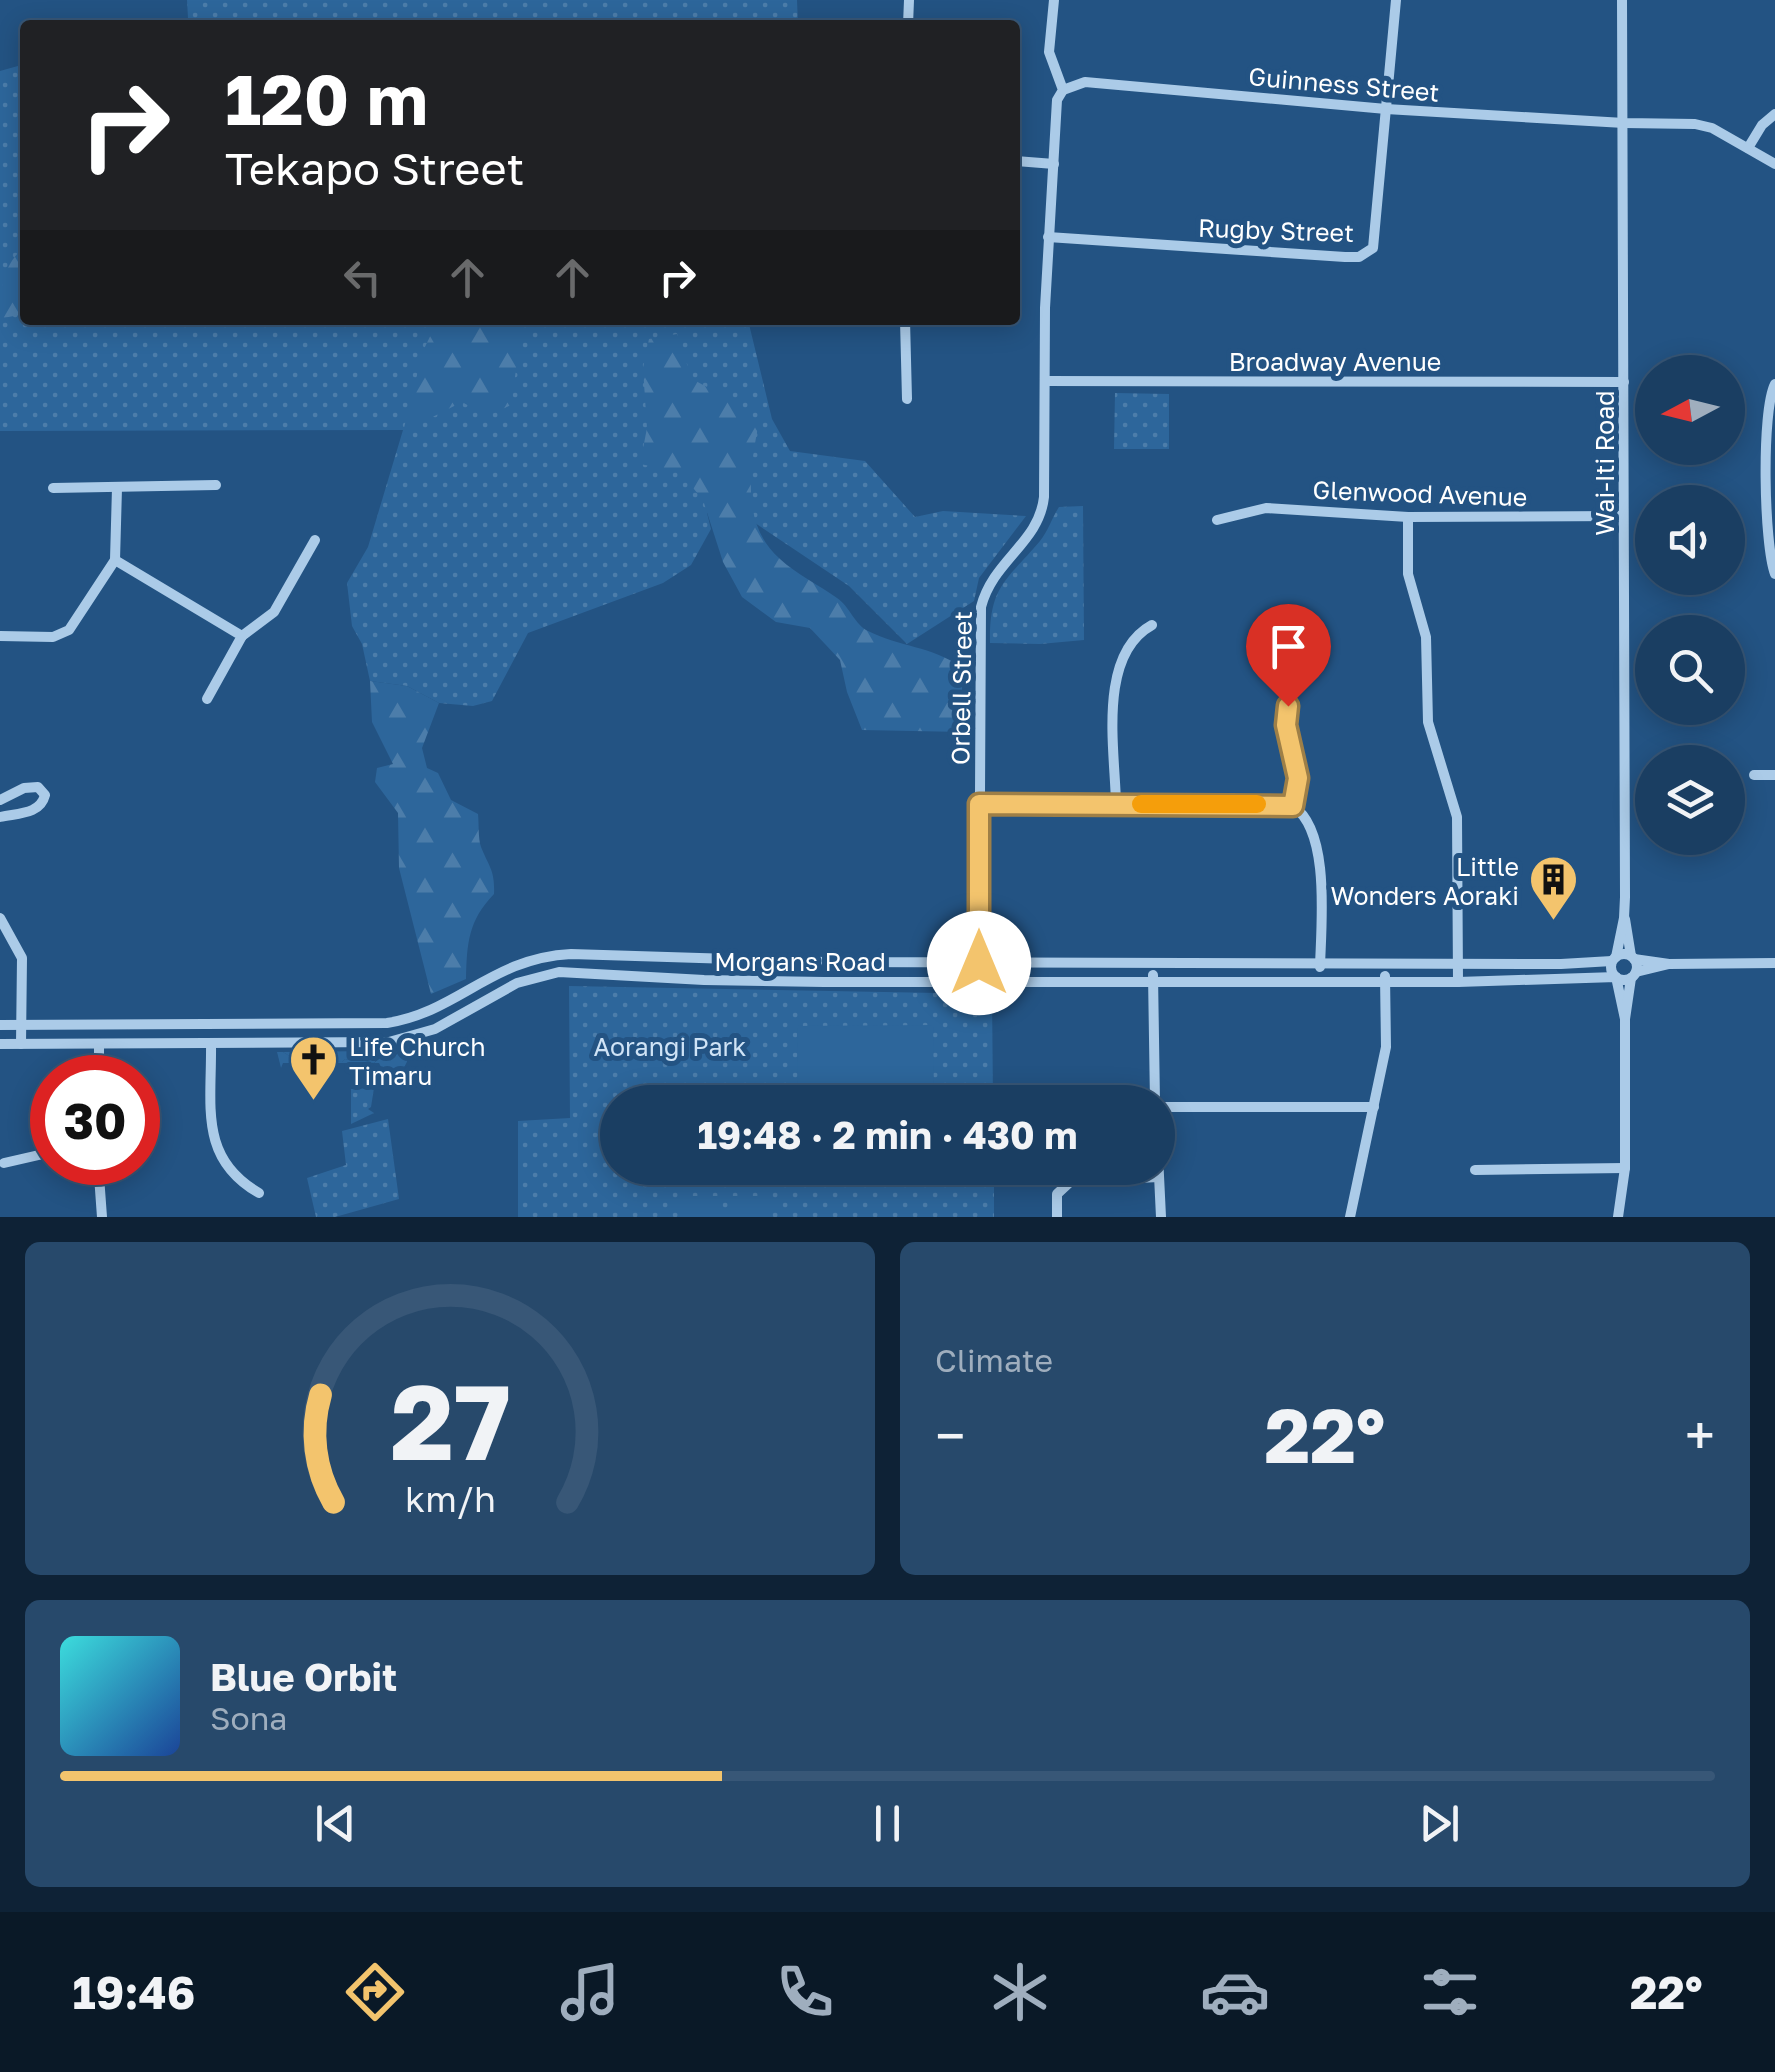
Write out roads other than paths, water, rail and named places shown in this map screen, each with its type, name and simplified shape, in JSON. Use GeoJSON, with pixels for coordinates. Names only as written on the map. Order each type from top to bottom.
{"type":"FeatureCollection","features":[{"type":"Feature","properties":{"kind":"street","name":"Orbell Street"},"geometry":{"type":"LineString","coordinates":[[978,981],[981,607],[991,579],[1031,532],[1043,508],[1048,237],[1057,100],[1063,90],[1049,52],[1054,0]]}},
{"type":"Feature","properties":{"kind":"street","name":"Rugby Street"},"geometry":{"type":"LineString","coordinates":[[1048,237],[1359,257],[1373,248],[1396,0]]}},
{"type":"Feature","properties":{"kind":"street","name":"Wai-Iti Road"},"geometry":{"type":"LineString","coordinates":[[1624,3],[1624,918],[1632,958]]}},
{"type":"Feature","properties":{"kind":"street","name":"Guinness Street"},"geometry":{"type":"LineString","coordinates":[[1063,90],[1085,82],[1386,109],[1695,124],[1712,128],[1775,164]]}},
{"type":"Feature","properties":{"kind":"street"},"geometry":{"type":"LineString","coordinates":[[1748,148],[1762,125],[1775,114]]}},
{"type":"Feature","properties":{"kind":"street"},"geometry":{"type":"LineString","coordinates":[[1020,161],[1054,164]]}},
{"type":"Feature","properties":{"kind":"street"},"geometry":{"type":"LineString","coordinates":[[905,325],[907,399]]}},
{"type":"Feature","properties":{"kind":"street","name":"Broadway Avenue"},"geometry":{"type":"LineString","coordinates":[[1045,381],[1624,382]]}},
{"type":"Feature","properties":{"kind":"street"},"geometry":{"type":"LineString","coordinates":[[1775,384],[1769,404],[1768,521],[1775,574]]}},
{"type":"Feature","properties":{"kind":"street"},"geometry":{"type":"LineString","coordinates":[[53,488],[216,485]]}},
{"type":"Feature","properties":{"kind":"street"},"geometry":{"type":"LineString","coordinates":[[0,636],[52,637],[69,630],[115,560],[117,488]]}},
{"type":"Feature","properties":{"kind":"street","name":"Glenwood Avenue"},"geometry":{"type":"LineString","coordinates":[[1217,520],[1266,508],[1408,516],[1623,516]]}},
{"type":"Feature","properties":{"kind":"street"},"geometry":{"type":"LineString","coordinates":[[1408,516],[1408,574],[1426,638],[1428,722],[1456,817],[1458,982]]}},
{"type":"Feature","properties":{"kind":"street"},"geometry":{"type":"LineString","coordinates":[[207,699],[242,636],[274,612],[315,540]]}},
{"type":"Feature","properties":{"kind":"street"},"geometry":{"type":"LineString","coordinates":[[115,560],[242,636]]}},
{"type":"Feature","properties":{"kind":"street"},"geometry":{"type":"LineString","coordinates":[[1116,804],[1116,676],[1130,642],[1152,626]]}},
{"type":"Feature","properties":{"kind":"street"},"geometry":{"type":"LineString","coordinates":[[1288,706],[1286,725],[1298,778],[1293,806]]}},
{"type":"Feature","properties":{"kind":"street"},"geometry":{"type":"LineString","coordinates":[[1754,775],[1775,775]]}},
{"type":"Feature","properties":{"kind":"street"},"geometry":{"type":"LineString","coordinates":[[0,800],[24,788],[38,787],[45,795],[43,803],[34,810],[0,817]]}},
{"type":"Feature","properties":{"kind":"street"},"geometry":{"type":"LineString","coordinates":[[979,804],[1293,806],[1308,820],[1319,863],[1320,980]]}},
{"type":"Feature","properties":{"kind":"street"},"geometry":{"type":"LineString","coordinates":[[0,918],[22,958],[21,1044]]}},
{"type":"Feature","properties":{"kind":"street","name":"Wai-Iti Road"},"geometry":{"type":"LineString","coordinates":[[1614,959],[1624,918]]}},
{"type":"Feature","properties":{"kind":"street"},"geometry":{"type":"LineString","coordinates":[[1618,1217],[1625,1168],[1624,1019],[1616,977],[1611,970],[1614,959],[1623,954],[1669,964],[1775,962]]}},
{"type":"Feature","properties":{"kind":"street","name":"Morgans Road"},"geometry":{"type":"LineString","coordinates":[[0,1024],[341,1026],[403,1020],[438,1006],[499,970],[549,955],[824,962],[1385,965],[1561,964],[1614,959]]}},
{"type":"Feature","properties":{"kind":"street"},"geometry":{"type":"LineString","coordinates":[[1624,1019],[1633,975],[1632,958]]}},
{"type":"Feature","properties":{"kind":"street"},"geometry":{"type":"LineString","coordinates":[[824,962],[824,982]]}},
{"type":"Feature","properties":{"kind":"street"},"geometry":{"type":"LineString","coordinates":[[1153,964],[1156,1085]]}},
{"type":"Feature","properties":{"kind":"street"},"geometry":{"type":"LineString","coordinates":[[1616,977],[1669,964]]}},
{"type":"Feature","properties":{"kind":"street"},"geometry":{"type":"LineString","coordinates":[[1350,1217],[1386,1047],[1385,965]]}},
{"type":"Feature","properties":{"kind":"street","name":"Morgans Road"},"geometry":{"type":"LineString","coordinates":[[0,1044],[401,1041],[436,1029],[516,982],[547,974],[824,982],[1458,982],[1616,977]]}},
{"type":"Feature","properties":{"kind":"street"},"geometry":{"type":"LineString","coordinates":[[183,1024],[183,1043]]}},
{"type":"Feature","properties":{"kind":"street"},"geometry":{"type":"LineString","coordinates":[[211,1043],[212,1131],[219,1156],[235,1180],[259,1194]]}},
{"type":"Feature","properties":{"kind":"street"},"geometry":{"type":"LineString","coordinates":[[99,1044],[99,1055]]}},
{"type":"Feature","properties":{"kind":"street"},"geometry":{"type":"LineString","coordinates":[[1175,1105],[1374,1106]]}},
{"type":"Feature","properties":{"kind":"street"},"geometry":{"type":"LineString","coordinates":[[4,1163],[30,1157]]}},
{"type":"Feature","properties":{"kind":"street"},"geometry":{"type":"LineString","coordinates":[[1475,1170],[1625,1168]]}},
{"type":"Feature","properties":{"kind":"street"},"geometry":{"type":"LineString","coordinates":[[100,1185],[102,1217]]}},
{"type":"Feature","properties":{"kind":"street"},"geometry":{"type":"LineString","coordinates":[[1056,1217],[1057,1194],[1066,1185]]}},
{"type":"Feature","properties":{"kind":"street"},"geometry":{"type":"LineString","coordinates":[[1159,1185],[1161,1217]]}},
{"type":"Feature","properties":{"kind":"place","name":"Little Wonders Aoraki"},"geometry":{"type":"Point","coordinates":[1554,922]}},
{"type":"Feature","properties":{"kind":"place","name":"Life Church Timaru"},"geometry":{"type":"Point","coordinates":[314,1102]}},
{"type":"Feature","properties":{"kind":"park label","name":"Aorangi Park"},"geometry":{"type":"Point","coordinates":[670,1046]}}]}
